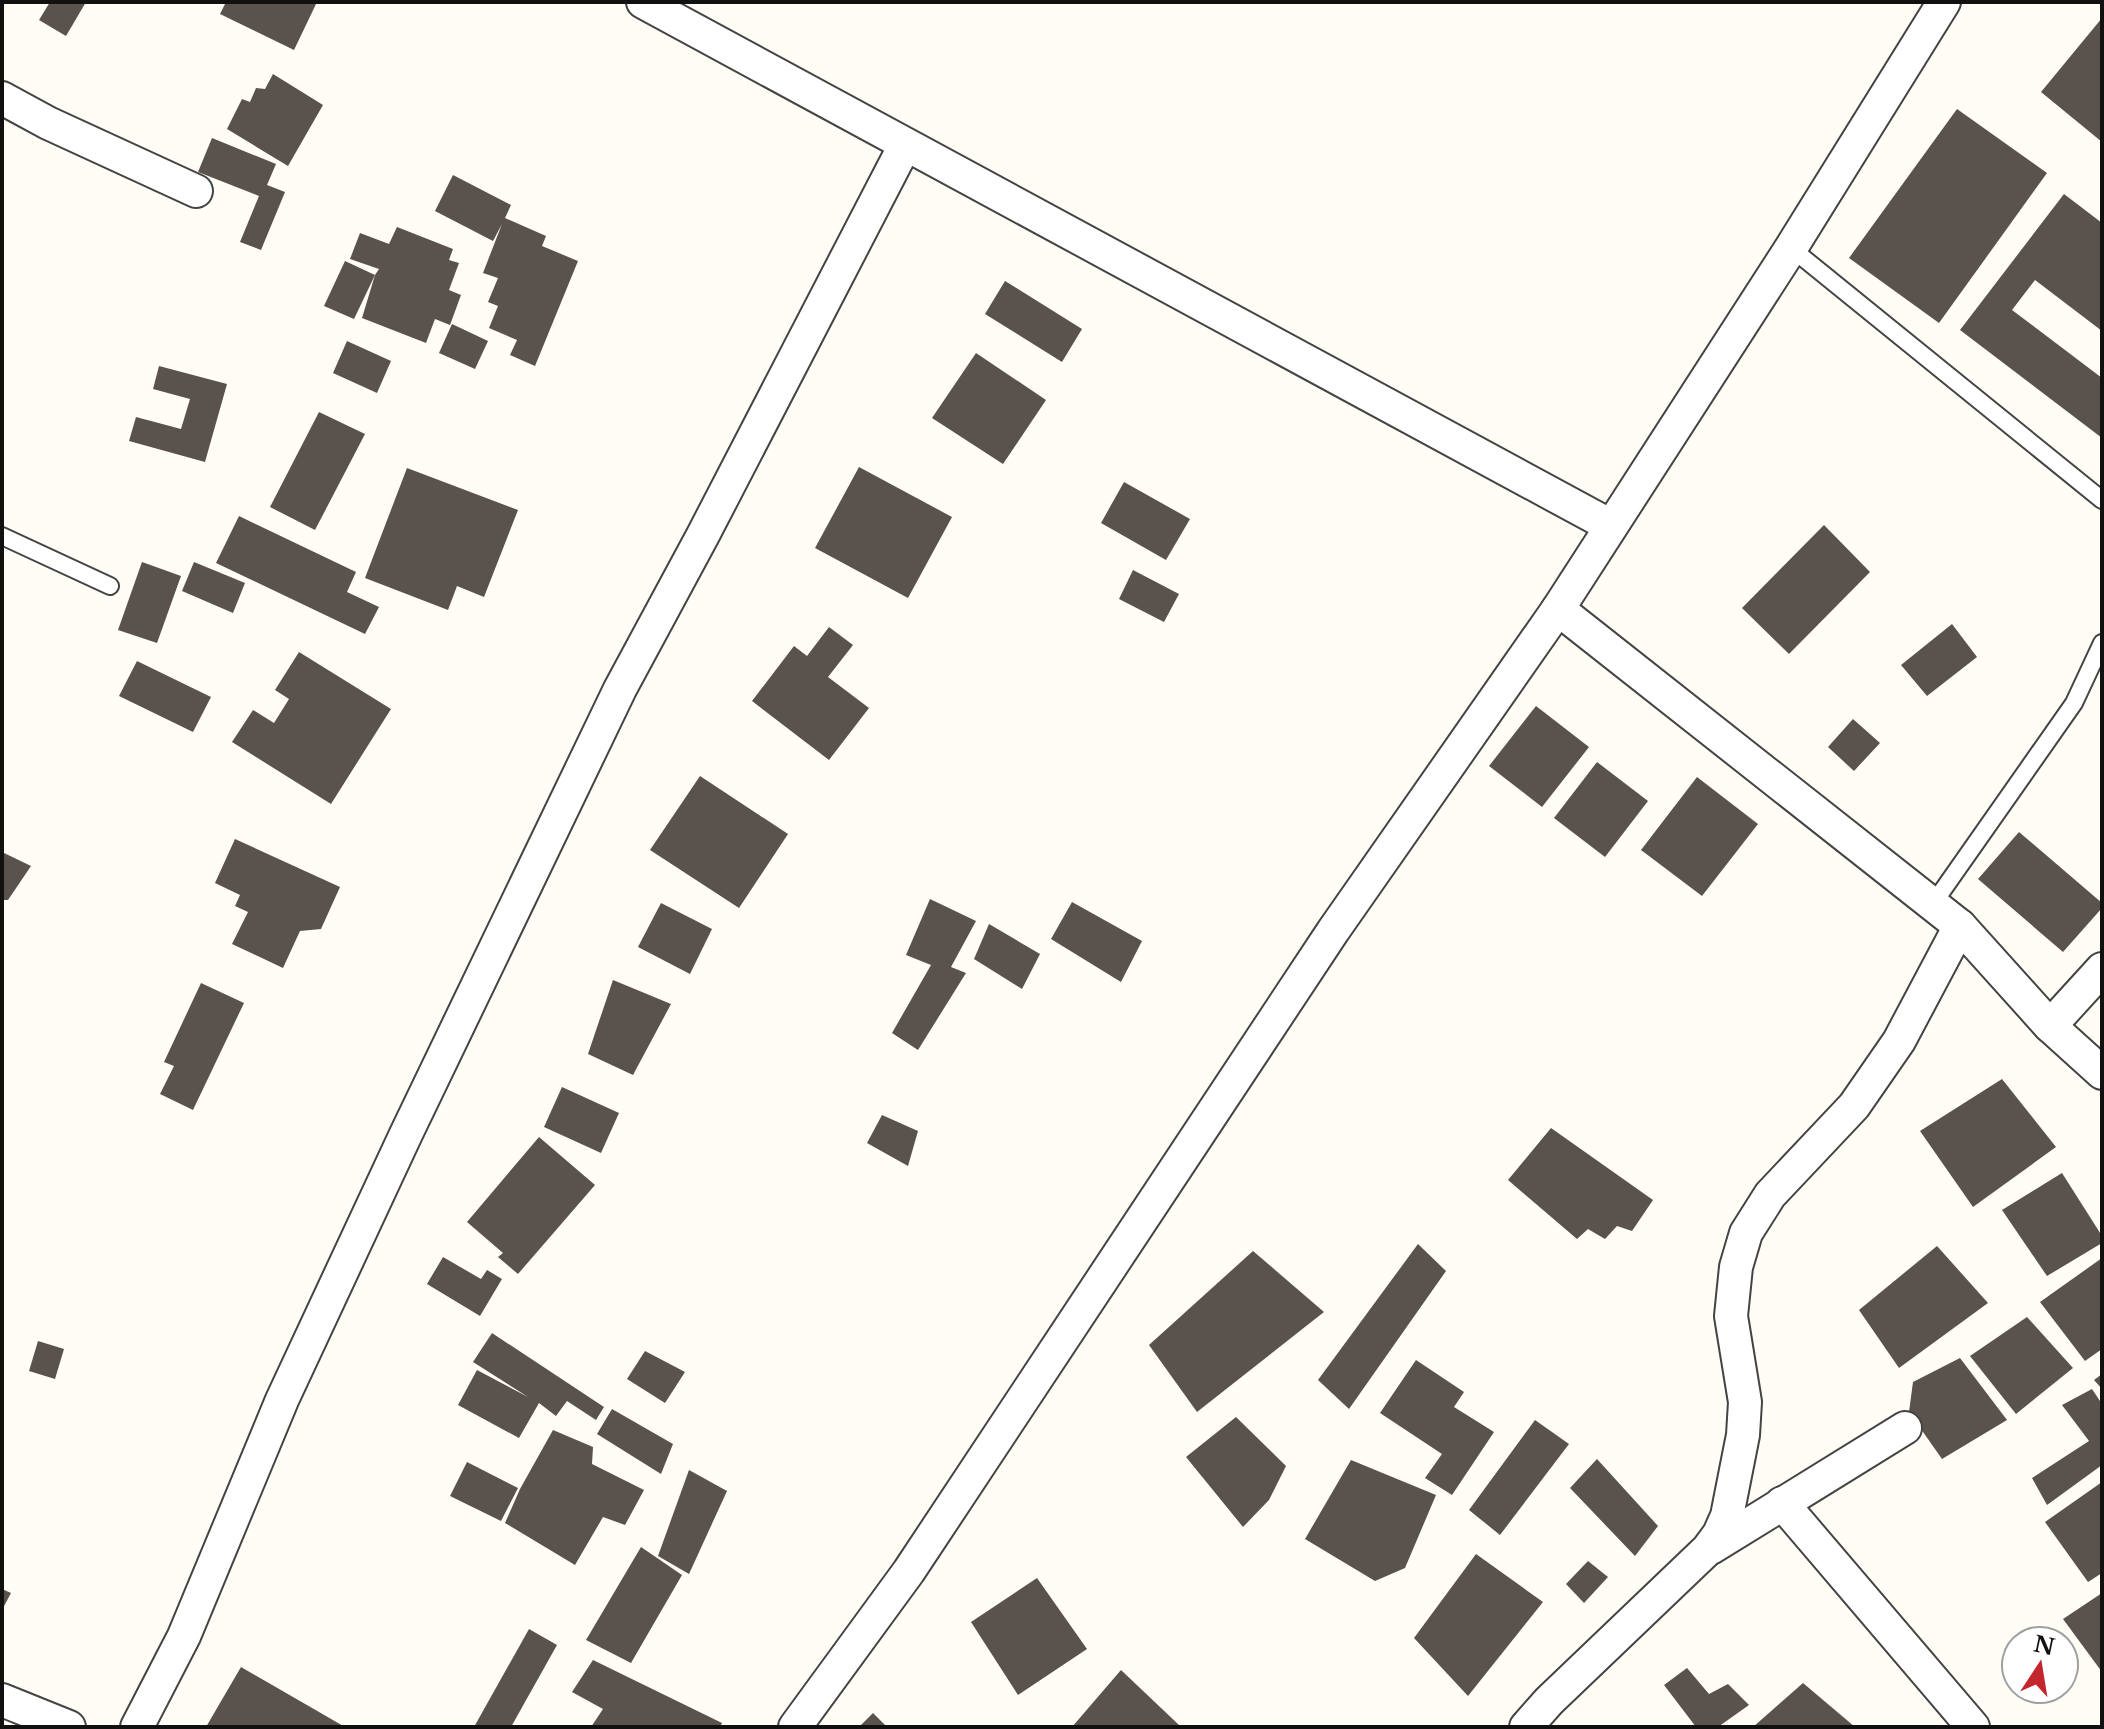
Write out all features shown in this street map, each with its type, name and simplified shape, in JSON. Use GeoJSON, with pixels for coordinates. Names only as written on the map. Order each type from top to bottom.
{"type":"FeatureCollection","features":[{"type":"Feature","properties":{"kind":"street"},"geometry":{"type":"LineString","coordinates":[[643,2],[1611,526]]}},
{"type":"Feature","properties":{"kind":"street"},"geometry":{"type":"LineString","coordinates":[[795,1727],[909,1571],[1333,931],[1558,609],[1791,248],[1944,2]]}},
{"type":"Feature","properties":{"kind":"street"},"geometry":{"type":"LineString","coordinates":[[2,98],[48,123],[196,191]]}},
{"type":"Feature","properties":{"kind":"street"},"geometry":{"type":"LineString","coordinates":[[137,1727],[184,1636],[295,1372],[620,689],[905,145]]}},
{"type":"Feature","properties":{"kind":"street"},"geometry":{"type":"LineString","coordinates":[[1558,609],[1960,926],[2050,1026],[2102,1073]]}},
{"type":"Feature","properties":{"kind":"street"},"geometry":{"type":"LineString","coordinates":[[1526,1727],[1549,1701],[1708,1549],[1719,1534],[1727,1516],[1743,1435],[1745,1402],[1731,1316],[1736,1267],[1746,1233],[1770,1195],[1854,1106],[1899,1041],[1960,926]]}},
{"type":"Feature","properties":{"kind":"street"},"geometry":{"type":"LineString","coordinates":[[2050,1026],[2102,969]]}},
{"type":"Feature","properties":{"kind":"street"},"geometry":{"type":"LineString","coordinates":[[1708,1549],[1905,1428]]}},
{"type":"Feature","properties":{"kind":"street"},"geometry":{"type":"LineString","coordinates":[[1782,1503],[1973,1727]]}},
{"type":"Feature","properties":{"kind":"street"},"geometry":{"type":"LineString","coordinates":[[2,1700],[69,1727]]}},
{"type":"Feature","properties":{"kind":"lane"},"geometry":{"type":"LineString","coordinates":[[1791,248],[2102,500]]}},
{"type":"Feature","properties":{"kind":"lane"},"geometry":{"type":"LineString","coordinates":[[2,536],[110,586]]}},
{"type":"Feature","properties":{"kind":"lane"},"geometry":{"type":"LineString","coordinates":[[1933,904],[2074,703],[2102,643]]}},
{"type":"Feature","properties":{"kind":"building"},"geometry":{"type":"Polygon","coordinates":[[[50,2],[86,2],[66,36],[39,20],[50,2]]]}},
{"type":"Feature","properties":{"kind":"building"},"geometry":{"type":"Polygon","coordinates":[[[226,2],[317,2],[294,50],[220,14],[226,2]]]}},
{"type":"Feature","properties":{"kind":"building"},"geometry":{"type":"Polygon","coordinates":[[[2102,18],[2102,142],[2041,92],[2102,18]]]}},
{"type":"Feature","properties":{"kind":"building"},"geometry":{"type":"Polygon","coordinates":[[[273,74],[323,105],[288,166],[227,129],[242,99],[250,102],[256,88],[265,89],[273,74]]]}},
{"type":"Feature","properties":{"kind":"building"},"geometry":{"type":"Polygon","coordinates":[[[1957,109],[2047,173],[1939,323],[1849,258],[1957,109]]]}},
{"type":"Feature","properties":{"kind":"building"},"geometry":{"type":"Polygon","coordinates":[[[212,138],[276,164],[267,185],[285,192],[261,250],[240,242],[259,196],[198,172],[212,138]]]}},
{"type":"Feature","properties":{"kind":"building"},"geometry":{"type":"Polygon","coordinates":[[[453,175],[511,205],[505,218],[546,236],[542,246],[578,261],[535,366],[510,355],[517,340],[489,328],[498,306],[488,302],[498,278],[483,273],[502,224],[493,241],[435,211],[453,175]]]}},
{"type":"Feature","properties":{"kind":"building"},"geometry":{"type":"Polygon","coordinates":[[[2064,194],[2102,223],[2102,331],[2035,280],[2012,310],[2102,378],[2102,438],[1960,330],[2064,194]]]}},
{"type":"Feature","properties":{"kind":"building"},"geometry":{"type":"Polygon","coordinates":[[[397,227],[453,249],[449,260],[459,263],[449,290],[461,295],[450,325],[435,319],[426,343],[362,318],[379,269],[350,259],[360,233],[389,244],[397,227]]]}},
{"type":"Feature","properties":{"kind":"building"},"geometry":{"type":"Polygon","coordinates":[[[345,261],[375,275],[354,319],[324,306],[345,261]]]}},
{"type":"Feature","properties":{"kind":"building"},"geometry":{"type":"Polygon","coordinates":[[[1005,281],[1082,329],[1062,362],[985,314],[1005,281]]]}},
{"type":"Feature","properties":{"kind":"building"},"geometry":{"type":"Polygon","coordinates":[[[452,324],[488,341],[475,369],[439,353],[452,324]]]}},
{"type":"Feature","properties":{"kind":"building"},"geometry":{"type":"Polygon","coordinates":[[[347,341],[391,361],[377,393],[333,373],[347,341]]]}},
{"type":"Feature","properties":{"kind":"building"},"geometry":{"type":"Polygon","coordinates":[[[976,353],[1046,400],[1003,464],[932,418],[976,353]]]}},
{"type":"Feature","properties":{"kind":"building"},"geometry":{"type":"Polygon","coordinates":[[[159,366],[227,384],[205,462],[129,441],[136,417],[181,429],[190,399],[153,389],[159,366]]]}},
{"type":"Feature","properties":{"kind":"building"},"geometry":{"type":"Polygon","coordinates":[[[319,412],[365,434],[315,530],[270,507],[319,412]]]}},
{"type":"Feature","properties":{"kind":"building"},"geometry":{"type":"Polygon","coordinates":[[[859,467],[952,517],[908,598],[815,548],[859,467]]]}},
{"type":"Feature","properties":{"kind":"building"},"geometry":{"type":"Polygon","coordinates":[[[407,468],[518,510],[484,597],[457,586],[448,610],[365,578],[407,468]]]}},
{"type":"Feature","properties":{"kind":"building"},"geometry":{"type":"Polygon","coordinates":[[[1124,482],[1190,519],[1166,560],[1101,523],[1124,482]]]}},
{"type":"Feature","properties":{"kind":"building"},"geometry":{"type":"Polygon","coordinates":[[[239,516],[356,572],[347,592],[379,607],[365,634],[216,563],[239,516]]]}},
{"type":"Feature","properties":{"kind":"building"},"geometry":{"type":"Polygon","coordinates":[[[1824,525],[1870,572],[1789,654],[1742,608],[1824,525]]]}},
{"type":"Feature","properties":{"kind":"building"},"geometry":{"type":"Polygon","coordinates":[[[142,562],[181,576],[157,643],[118,630],[142,562]]]}},
{"type":"Feature","properties":{"kind":"building"},"geometry":{"type":"Polygon","coordinates":[[[194,562],[245,583],[233,613],[182,591],[194,562]]]}},
{"type":"Feature","properties":{"kind":"building"},"geometry":{"type":"Polygon","coordinates":[[[1133,570],[1179,594],[1164,622],[1119,599],[1133,570]]]}},
{"type":"Feature","properties":{"kind":"building"},"geometry":{"type":"Polygon","coordinates":[[[1952,624],[1977,657],[1927,696],[1901,665],[1952,624]]]}},
{"type":"Feature","properties":{"kind":"building"},"geometry":{"type":"Polygon","coordinates":[[[829,627],[853,645],[828,677],[869,708],[829,760],[752,701],[794,646],[807,656],[829,627]]]}},
{"type":"Feature","properties":{"kind":"building"},"geometry":{"type":"Polygon","coordinates":[[[299,652],[391,709],[331,804],[232,742],[253,710],[274,723],[289,699],[275,690],[299,652]]]}},
{"type":"Feature","properties":{"kind":"building"},"geometry":{"type":"Polygon","coordinates":[[[137,661],[211,697],[193,732],[119,696],[137,661]]]}},
{"type":"Feature","properties":{"kind":"building"},"geometry":{"type":"Polygon","coordinates":[[[1536,706],[1589,747],[1542,807],[1489,766],[1536,706]]]}},
{"type":"Feature","properties":{"kind":"building"},"geometry":{"type":"Polygon","coordinates":[[[1853,719],[1880,743],[1854,771],[1828,747],[1853,719]]]}},
{"type":"Feature","properties":{"kind":"building"},"geometry":{"type":"Polygon","coordinates":[[[1597,762],[1648,801],[1605,857],[1554,818],[1597,762]]]}},
{"type":"Feature","properties":{"kind":"building"},"geometry":{"type":"Polygon","coordinates":[[[700,776],[788,834],[739,908],[650,850],[700,776]]]}},
{"type":"Feature","properties":{"kind":"building"},"geometry":{"type":"Polygon","coordinates":[[[1697,777],[1758,824],[1702,896],[1641,850],[1697,777]]]}},
{"type":"Feature","properties":{"kind":"building"},"geometry":{"type":"Polygon","coordinates":[[[2019,832],[2102,903],[2102,908],[2063,952],[1978,879],[2019,832]]]}},
{"type":"Feature","properties":{"kind":"building"},"geometry":{"type":"Polygon","coordinates":[[[235,839],[340,887],[321,929],[300,931],[283,968],[232,944],[248,912],[235,906],[240,895],[215,883],[235,839]]]}},
{"type":"Feature","properties":{"kind":"building"},"geometry":{"type":"Polygon","coordinates":[[[2,852],[31,866],[8,900],[2,900],[2,852]]]}},
{"type":"Feature","properties":{"kind":"building"},"geometry":{"type":"Polygon","coordinates":[[[930,899],[976,921],[951,967],[966,973],[918,1050],[892,1033],[931,965],[906,955],[930,899]]]}},
{"type":"Feature","properties":{"kind":"building"},"geometry":{"type":"Polygon","coordinates":[[[1072,902],[1142,941],[1121,982],[1051,939],[1072,902]]]}},
{"type":"Feature","properties":{"kind":"building"},"geometry":{"type":"Polygon","coordinates":[[[661,903],[712,929],[690,974],[638,947],[661,903]]]}},
{"type":"Feature","properties":{"kind":"building"},"geometry":{"type":"Polygon","coordinates":[[[989,924],[1040,954],[1022,989],[974,959],[989,924]]]}},
{"type":"Feature","properties":{"kind":"building"},"geometry":{"type":"Polygon","coordinates":[[[613,980],[671,1004],[633,1075],[588,1054],[613,980]]]}},
{"type":"Feature","properties":{"kind":"building"},"geometry":{"type":"Polygon","coordinates":[[[201,983],[244,1003],[193,1110],[160,1094],[174,1066],[164,1062],[201,983]]]}},
{"type":"Feature","properties":{"kind":"building"},"geometry":{"type":"Polygon","coordinates":[[[2002,1079],[2056,1147],[1973,1207],[1920,1131],[2002,1079]]]}},
{"type":"Feature","properties":{"kind":"building"},"geometry":{"type":"Polygon","coordinates":[[[562,1087],[619,1113],[601,1153],[544,1127],[562,1087]]]}},
{"type":"Feature","properties":{"kind":"building"},"geometry":{"type":"Polygon","coordinates":[[[882,1115],[918,1131],[908,1166],[867,1143],[882,1115]]]}},
{"type":"Feature","properties":{"kind":"building"},"geometry":{"type":"Polygon","coordinates":[[[1551,1128],[1653,1200],[1632,1231],[1617,1226],[1605,1239],[1588,1229],[1577,1239],[1508,1180],[1551,1128]]]}},
{"type":"Feature","properties":{"kind":"building"},"geometry":{"type":"Polygon","coordinates":[[[539,1137],[595,1185],[518,1274],[498,1257],[503,1253],[467,1222],[539,1137]]]}},
{"type":"Feature","properties":{"kind":"building"},"geometry":{"type":"Polygon","coordinates":[[[2062,1173],[2102,1236],[2102,1243],[2047,1276],[2002,1210],[2062,1173]]]}},
{"type":"Feature","properties":{"kind":"building"},"geometry":{"type":"Polygon","coordinates":[[[1418,1244],[1446,1271],[1349,1409],[1318,1380],[1418,1244]]]}},
{"type":"Feature","properties":{"kind":"building"},"geometry":{"type":"Polygon","coordinates":[[[1937,1246],[1988,1303],[1899,1368],[1859,1310],[1937,1246]]]}},
{"type":"Feature","properties":{"kind":"building"},"geometry":{"type":"Polygon","coordinates":[[[1253,1251],[1324,1312],[1197,1412],[1149,1345],[1253,1251]]]}},
{"type":"Feature","properties":{"kind":"building"},"geometry":{"type":"Polygon","coordinates":[[[443,1257],[481,1279],[487,1270],[502,1279],[480,1316],[427,1284],[443,1257]]]}},
{"type":"Feature","properties":{"kind":"building"},"geometry":{"type":"Polygon","coordinates":[[[2102,1258],[2102,1349],[2085,1361],[2040,1302],[2102,1258]]]}},
{"type":"Feature","properties":{"kind":"building"},"geometry":{"type":"Polygon","coordinates":[[[2027,1317],[2073,1368],[2016,1414],[1970,1356],[2027,1317]]]}},
{"type":"Feature","properties":{"kind":"building"},"geometry":{"type":"Polygon","coordinates":[[[492,1333],[604,1407],[596,1420],[567,1401],[556,1416],[539,1403],[519,1438],[458,1405],[477,1370],[528,1397],[473,1362],[492,1333]]]}},
{"type":"Feature","properties":{"kind":"building"},"geometry":{"type":"Polygon","coordinates":[[[38,1341],[64,1349],[55,1379],[29,1371],[38,1341]]]}},
{"type":"Feature","properties":{"kind":"building"},"geometry":{"type":"Polygon","coordinates":[[[645,1351],[685,1372],[665,1403],[627,1379],[645,1351]]]}},
{"type":"Feature","properties":{"kind":"building"},"geometry":{"type":"Polygon","coordinates":[[[1960,1358],[2007,1420],[1942,1459],[1909,1412],[1913,1382],[1960,1358]]]}},
{"type":"Feature","properties":{"kind":"building"},"geometry":{"type":"Polygon","coordinates":[[[1416,1360],[1464,1392],[1454,1407],[1494,1432],[1452,1495],[1425,1478],[1442,1454],[1380,1413],[1416,1360]]]}},
{"type":"Feature","properties":{"kind":"building"},"geometry":{"type":"Polygon","coordinates":[[[2102,1374],[2102,1389],[2094,1380],[2102,1374]]]}},
{"type":"Feature","properties":{"kind":"building"},"geometry":{"type":"Polygon","coordinates":[[[2092,1389],[2102,1404],[2102,1465],[2047,1505],[2032,1478],[2089,1441],[2062,1405],[2092,1389]]]}},
{"type":"Feature","properties":{"kind":"building"},"geometry":{"type":"Polygon","coordinates":[[[612,1409],[673,1444],[661,1474],[597,1434],[612,1409]]]}},
{"type":"Feature","properties":{"kind":"building"},"geometry":{"type":"Polygon","coordinates":[[[1236,1417],[1286,1466],[1269,1500],[1243,1527],[1186,1457],[1236,1417]]]}},
{"type":"Feature","properties":{"kind":"building"},"geometry":{"type":"Polygon","coordinates":[[[1535,1420],[1569,1444],[1500,1535],[1469,1510],[1535,1420]]]}},
{"type":"Feature","properties":{"kind":"building"},"geometry":{"type":"Polygon","coordinates":[[[553,1430],[593,1447],[592,1464],[644,1490],[625,1525],[603,1517],[575,1565],[505,1523],[553,1430]]]}},
{"type":"Feature","properties":{"kind":"building"},"geometry":{"type":"Polygon","coordinates":[[[1597,1459],[1658,1526],[1635,1556],[1570,1488],[1597,1459]]]}},
{"type":"Feature","properties":{"kind":"building"},"geometry":{"type":"Polygon","coordinates":[[[1351,1460],[1436,1495],[1405,1568],[1375,1581],[1305,1539],[1351,1460]]]}},
{"type":"Feature","properties":{"kind":"building"},"geometry":{"type":"Polygon","coordinates":[[[467,1462],[518,1488],[501,1521],[450,1496],[467,1462]]]}},
{"type":"Feature","properties":{"kind":"building"},"geometry":{"type":"Polygon","coordinates":[[[689,1470],[727,1491],[689,1574],[658,1556],[689,1470]]]}},
{"type":"Feature","properties":{"kind":"building"},"geometry":{"type":"Polygon","coordinates":[[[2102,1482],[2102,1573],[2088,1582],[2045,1522],[2102,1482]]]}},
{"type":"Feature","properties":{"kind":"building"},"geometry":{"type":"Polygon","coordinates":[[[641,1547],[682,1575],[631,1663],[586,1640],[641,1547]]]}},
{"type":"Feature","properties":{"kind":"building"},"geometry":{"type":"Polygon","coordinates":[[[1476,1554],[1543,1602],[1468,1696],[1414,1638],[1476,1554]]]}},
{"type":"Feature","properties":{"kind":"building"},"geometry":{"type":"Polygon","coordinates":[[[1588,1561],[1608,1577],[1584,1603],[1566,1584],[1588,1561]]]}},
{"type":"Feature","properties":{"kind":"building"},"geometry":{"type":"Polygon","coordinates":[[[1037,1578],[1087,1649],[1018,1695],[971,1622],[1037,1578]]]}},
{"type":"Feature","properties":{"kind":"building"},"geometry":{"type":"Polygon","coordinates":[[[2,1589],[11,1593],[2,1610],[2,1589]]]}},
{"type":"Feature","properties":{"kind":"building"},"geometry":{"type":"Polygon","coordinates":[[[2102,1593],[2102,1672],[2080,1642],[2080,1625],[2067,1625],[2063,1619],[2102,1593]]]}},
{"type":"Feature","properties":{"kind":"building"},"geometry":{"type":"Polygon","coordinates":[[[529,1629],[557,1645],[511,1727],[474,1727],[529,1629]]]}},
{"type":"Feature","properties":{"kind":"building"},"geometry":{"type":"Polygon","coordinates":[[[593,1660],[722,1723],[720,1727],[591,1727],[603,1709],[572,1692],[593,1660]]]}},
{"type":"Feature","properties":{"kind":"building"},"geometry":{"type":"Polygon","coordinates":[[[241,1667],[345,1727],[206,1727],[241,1667]]]}},
{"type":"Feature","properties":{"kind":"building"},"geometry":{"type":"Polygon","coordinates":[[[1687,1668],[1709,1694],[1728,1684],[1749,1705],[1718,1727],[1696,1727],[1664,1685],[1687,1668]]]}},
{"type":"Feature","properties":{"kind":"building"},"geometry":{"type":"Polygon","coordinates":[[[1121,1670],[1179,1725],[1072,1727],[1121,1670]]]}},
{"type":"Feature","properties":{"kind":"building"},"geometry":{"type":"Polygon","coordinates":[[[1803,1683],[1855,1727],[1753,1727],[1803,1683]]]}},
{"type":"Feature","properties":{"kind":"building"},"geometry":{"type":"Polygon","coordinates":[[[873,1713],[887,1727],[859,1727],[873,1713]]]}}]}
